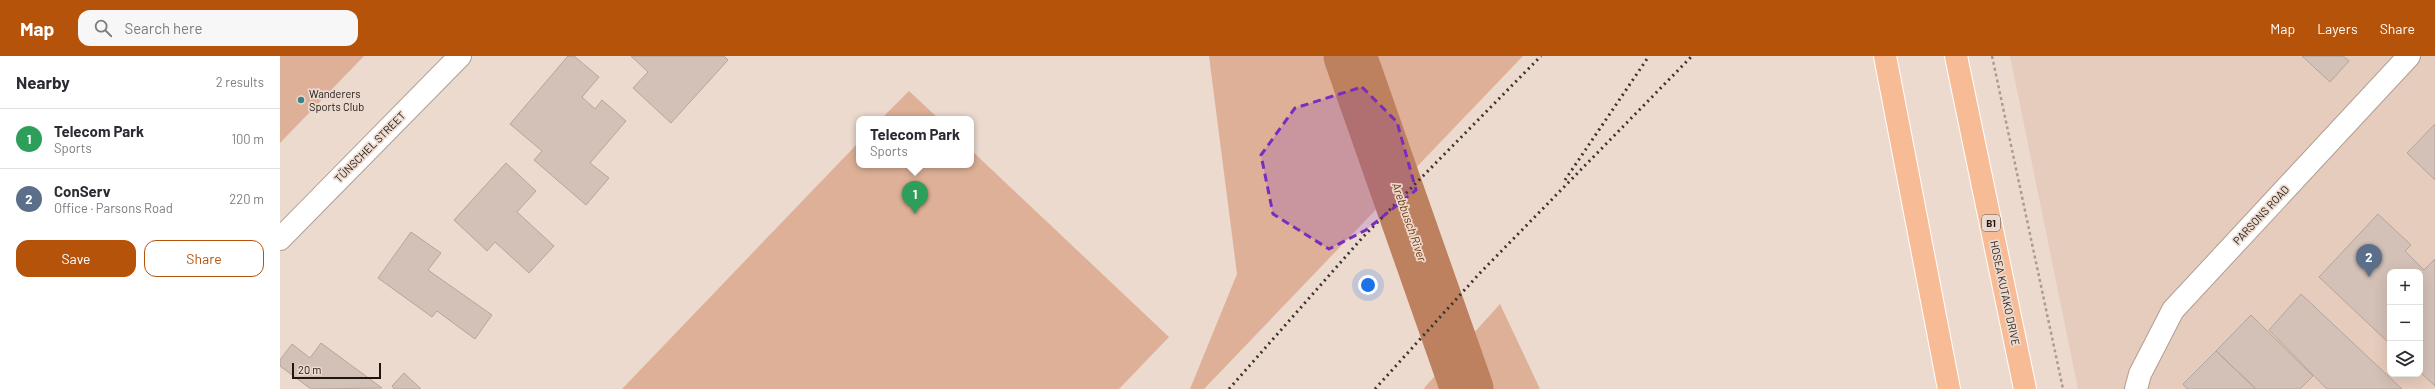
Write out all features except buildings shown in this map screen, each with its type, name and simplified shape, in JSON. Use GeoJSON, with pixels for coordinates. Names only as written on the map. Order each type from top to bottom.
{"type":"FeatureCollection","features":[{"type":"Feature","properties":{"kind":"main road"},"geometry":{"type":"LineString","coordinates":[[1885,56],[1949,389]]}},
{"type":"Feature","properties":{"kind":"main road","name":"HOSEA KUTAKO DRIVE"},"geometry":{"type":"LineString","coordinates":[[1956,56],[2025,389]]}},
{"type":"Feature","properties":{"kind":"street","name":"TÜNSCHEL STREET"},"geometry":{"type":"LineString","coordinates":[[280,239],[460,56]]}},
{"type":"Feature","properties":{"kind":"street","name":"PARSONS ROAD"},"geometry":{"type":"LineString","coordinates":[[2136,389],[2140,374],[2173,310],[2409,56]]}},
{"type":"Feature","properties":{"kind":"path"},"geometry":{"type":"LineString","coordinates":[[1992,56],[2063,389]]}},
{"type":"Feature","properties":{"kind":"highlighted area"},"geometry":{"type":"Polygon","coordinates":[[[1362,87],[1397,122],[1416,190],[1366,230],[1329,249],[1273,214],[1261,155],[1295,108],[1362,87]]]}},
{"type":"Feature","properties":{"kind":"shaded area","name":"Wanderers Sports Club"},"geometry":{"type":"Polygon","coordinates":[[[280,56],[364,56],[280,143],[280,56]]]}},
{"type":"Feature","properties":{"kind":"shaded area"},"geometry":{"type":"Polygon","coordinates":[[[1209,56],[1523,56],[1204,389],[1190,389],[1237,274],[1209,56]]]}},
{"type":"Feature","properties":{"kind":"shaded area"},"geometry":{"type":"Polygon","coordinates":[[[2010,56],[2435,56],[2435,389],[2078,389],[2010,56]]]}},
{"type":"Feature","properties":{"kind":"shaded area"},"geometry":{"type":"Polygon","coordinates":[[[909,91],[936,116],[884,116],[909,91]]]}},
{"type":"Feature","properties":{"kind":"shaded area"},"geometry":{"type":"Polygon","coordinates":[[[856,145],[856,168],[974,168],[974,153],[1169,337],[1119,389],[622,389],[856,145]]]}},
{"type":"Feature","properties":{"kind":"shaded area"},"geometry":{"type":"Polygon","coordinates":[[[1500,304],[1540,389],[1424,389],[1425,387],[1500,304]]]}},
{"type":"Feature","properties":{"kind":"waterway","name":"Arebbusch River"},"geometry":{"type":"LineString","coordinates":[[1350,56],[1467,389]]}},
{"type":"Feature","properties":{"kind":"railway"},"geometry":{"type":"LineString","coordinates":[[1229,389],[1362,238],[1541,56]]}},
{"type":"Feature","properties":{"kind":"railway"},"geometry":{"type":"LineString","coordinates":[[1565,180],[1649,56]]}},
{"type":"Feature","properties":{"kind":"railway"},"geometry":{"type":"LineString","coordinates":[[1375,389],[1479,274],[1692,56]]}},
{"type":"Feature","properties":{"kind":"place","name":"Wanderers Sports Club"},"geometry":{"type":"Point","coordinates":[301,100]}},
{"type":"Feature","properties":{"kind":"place","name":"Telecom Park"},"geometry":{"type":"Point","coordinates":[915,214]}},
{"type":"Feature","properties":{"kind":"place","name":"ConServ"},"geometry":{"type":"Point","coordinates":[2369,277]}}]}
